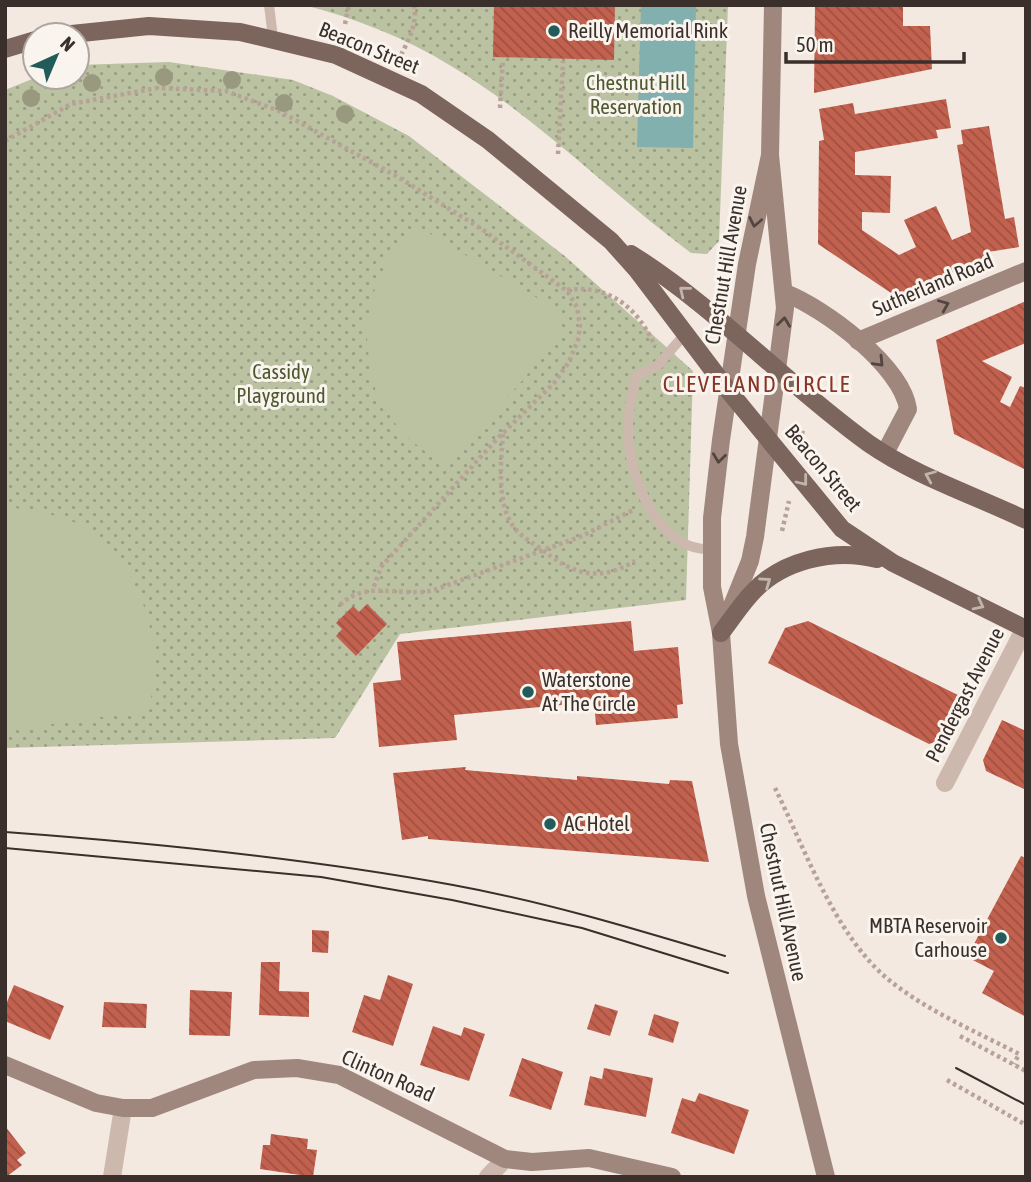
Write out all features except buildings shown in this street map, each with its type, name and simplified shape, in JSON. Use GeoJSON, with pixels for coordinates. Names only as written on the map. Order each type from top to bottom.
{"type":"FeatureCollection","features":[{"type":"Feature","properties":{"kind":"main road","name":"Chestnut Hill Avenue"},"geometry":{"type":"LineString","coordinates":[[721,633],[750,561],[778,372],[785,293],[769,155],[773,5]]}},
{"type":"Feature","properties":{"kind":"main road","name":"Beacon Street"},"geometry":{"type":"LineString","coordinates":[[91,31],[182,26],[273,38],[336,55],[390,77],[477,131],[611,242],[678,286],[809,399],[885,453],[1026,520]]}},
{"type":"Feature","properties":{"kind":"main road","name":"Chestnut Hill Avenue"},"geometry":{"type":"LineString","coordinates":[[769,155],[728,390],[712,518],[712,587],[721,633],[729,744],[754,884],[826,1177]]}},
{"type":"Feature","properties":{"kind":"main road","name":"Beacon Street"},"geometry":{"type":"LineString","coordinates":[[611,242],[644,278],[728,390],[842,529],[893,563],[1025,629]]}},
{"type":"Feature","properties":{"kind":"main road","name":"Sutherland Road"},"geometry":{"type":"LineString","coordinates":[[858,341],[1026,271]]}},
{"type":"Feature","properties":{"kind":"main road","name":"Sutherland Road"},"geometry":{"type":"LineString","coordinates":[[785,293],[825,314],[858,341],[901,385],[908,409],[885,453]]}},
{"type":"Feature","properties":{"kind":"main road"},"geometry":{"type":"LineString","coordinates":[[721,633],[752,592],[805,560],[846,554],[893,563]]}},
{"type":"Feature","properties":{"kind":"main road","name":"Clinton Road"},"geometry":{"type":"LineString","coordinates":[[5,1065],[96,1104],[123,1108],[152,1108],[254,1070],[297,1068],[339,1075],[505,1159],[532,1162],[589,1157],[672,1177]]}},
{"type":"Feature","properties":{"kind":"street","name":"Pendergast Avenue"},"geometry":{"type":"LineString","coordinates":[[945,783],[1025,629]]}},
{"type":"Feature","properties":{"kind":"street"},"geometry":{"type":"LineString","coordinates":[[111,1176],[123,1108]]}},
{"type":"Feature","properties":{"kind":"street"},"geometry":{"type":"LineString","coordinates":[[488,1177],[505,1159]]}},
{"type":"Feature","properties":{"kind":"lane"},"geometry":{"type":"LineString","coordinates":[[269,5],[273,38]]}},
{"type":"Feature","properties":{"kind":"lane"},"geometry":{"type":"LineString","coordinates":[[685,334],[657,366],[639,373],[635,378],[628,424],[629,445],[633,466],[648,502],[666,530],[682,544],[712,549]]}},
{"type":"Feature","properties":{"kind":"path"},"geometry":{"type":"LineString","coordinates":[[345,24],[349,5]]}},
{"type":"Feature","properties":{"kind":"path"},"geometry":{"type":"LineString","coordinates":[[390,77],[414,25],[414,5]]}},
{"type":"Feature","properties":{"kind":"path"},"geometry":{"type":"LineString","coordinates":[[500,108],[503,59]]}},
{"type":"Feature","properties":{"kind":"path"},"geometry":{"type":"LineString","coordinates":[[558,154],[563,61]]}},
{"type":"Feature","properties":{"kind":"path"},"geometry":{"type":"LineString","coordinates":[[5,141],[71,104],[158,88],[226,91],[279,111],[398,177],[483,230],[566,290],[577,307],[579,340],[554,383],[503,433],[381,567],[373,589]]}},
{"type":"Feature","properties":{"kind":"path"},"geometry":{"type":"LineString","coordinates":[[566,290],[595,292],[629,305],[646,327],[654,346]]}},
{"type":"Feature","properties":{"kind":"path"},"geometry":{"type":"LineString","coordinates":[[800,448],[803,428]]}},
{"type":"Feature","properties":{"kind":"path"},"geometry":{"type":"LineString","coordinates":[[503,433],[500,470],[506,513],[517,534],[542,550],[550,559],[568,568],[598,574],[615,573],[635,561]]}},
{"type":"Feature","properties":{"kind":"path"},"geometry":{"type":"LineString","coordinates":[[782,531],[789,501]]}},
{"type":"Feature","properties":{"kind":"path"},"geometry":{"type":"LineString","coordinates":[[340,605],[350,596],[373,589],[415,594],[582,536],[648,502]]}},
{"type":"Feature","properties":{"kind":"path"},"geometry":{"type":"LineString","coordinates":[[775,788],[842,922],[870,962],[907,993],[1019,1054],[1013,1064]]}},
{"type":"Feature","properties":{"kind":"path"},"geometry":{"type":"LineString","coordinates":[[960,1036],[1026,1072]]}},
{"type":"Feature","properties":{"kind":"path"},"geometry":{"type":"LineString","coordinates":[[947,1080],[1026,1125]]}},
{"type":"Feature","properties":{"kind":"green space","name":"Chestnut Hill Reservation"},"geometry":{"type":"Polygon","coordinates":[[[304,5],[728,5],[719,241],[707,254],[691,253],[544,132],[451,66],[380,30],[304,5]]]}},
{"type":"Feature","properties":{"kind":"green space","name":"Cassidy Playground"},"geometry":{"type":"Polygon","coordinates":[[[169,62],[293,80],[333,96],[409,136],[566,257],[693,371],[686,600],[400,634],[335,738],[5,748],[5,90],[21,84],[21,91],[91,91],[91,65],[169,62]]]}},
{"type":"Feature","properties":{"kind":"green space"},"geometry":{"type":"Polygon","coordinates":[[[417,226],[559,311],[560,336],[447,469],[402,433],[377,397],[369,362],[366,326],[373,294],[389,255],[417,226]]]}},
{"type":"Feature","properties":{"kind":"green space"},"geometry":{"type":"Polygon","coordinates":[[[5,507],[48,514],[78,524],[101,538],[123,564],[140,596],[151,629],[154,661],[150,710],[5,731],[5,507]]]}},
{"type":"Feature","properties":{"kind":"water"},"geometry":{"type":"Polygon","coordinates":[[[641,5],[696,5],[693,148],[637,147],[641,5]]]}},
{"type":"Feature","properties":{"kind":"tram line"},"geometry":{"type":"LineString","coordinates":[[5,832],[230,852],[398,875],[556,908],[725,956]]}},
{"type":"Feature","properties":{"kind":"tram line"},"geometry":{"type":"LineString","coordinates":[[5,848],[321,877],[452,900],[582,928],[728,973]]}},
{"type":"Feature","properties":{"kind":"tram line"},"geometry":{"type":"LineString","coordinates":[[956,1068],[1026,1105]]}},
{"type":"Feature","properties":{"kind":"place","name":"Reilly Memorial Rink"},"geometry":{"type":"Point","coordinates":[554,31]}},
{"type":"Feature","properties":{"kind":"place","name":"Waterstone At The Circle"},"geometry":{"type":"Point","coordinates":[528,692]}},
{"type":"Feature","properties":{"kind":"place","name":"AC Hotel"},"geometry":{"type":"Point","coordinates":[550,824]}},
{"type":"Feature","properties":{"kind":"place","name":"MBTA Reservoir Carhouse"},"geometry":{"type":"Point","coordinates":[1001,938]}},
{"type":"Feature","properties":{"kind":"district","name":"CLEVELAND CIRCLE"},"geometry":{"type":"Point","coordinates":[757,384]}}]}
